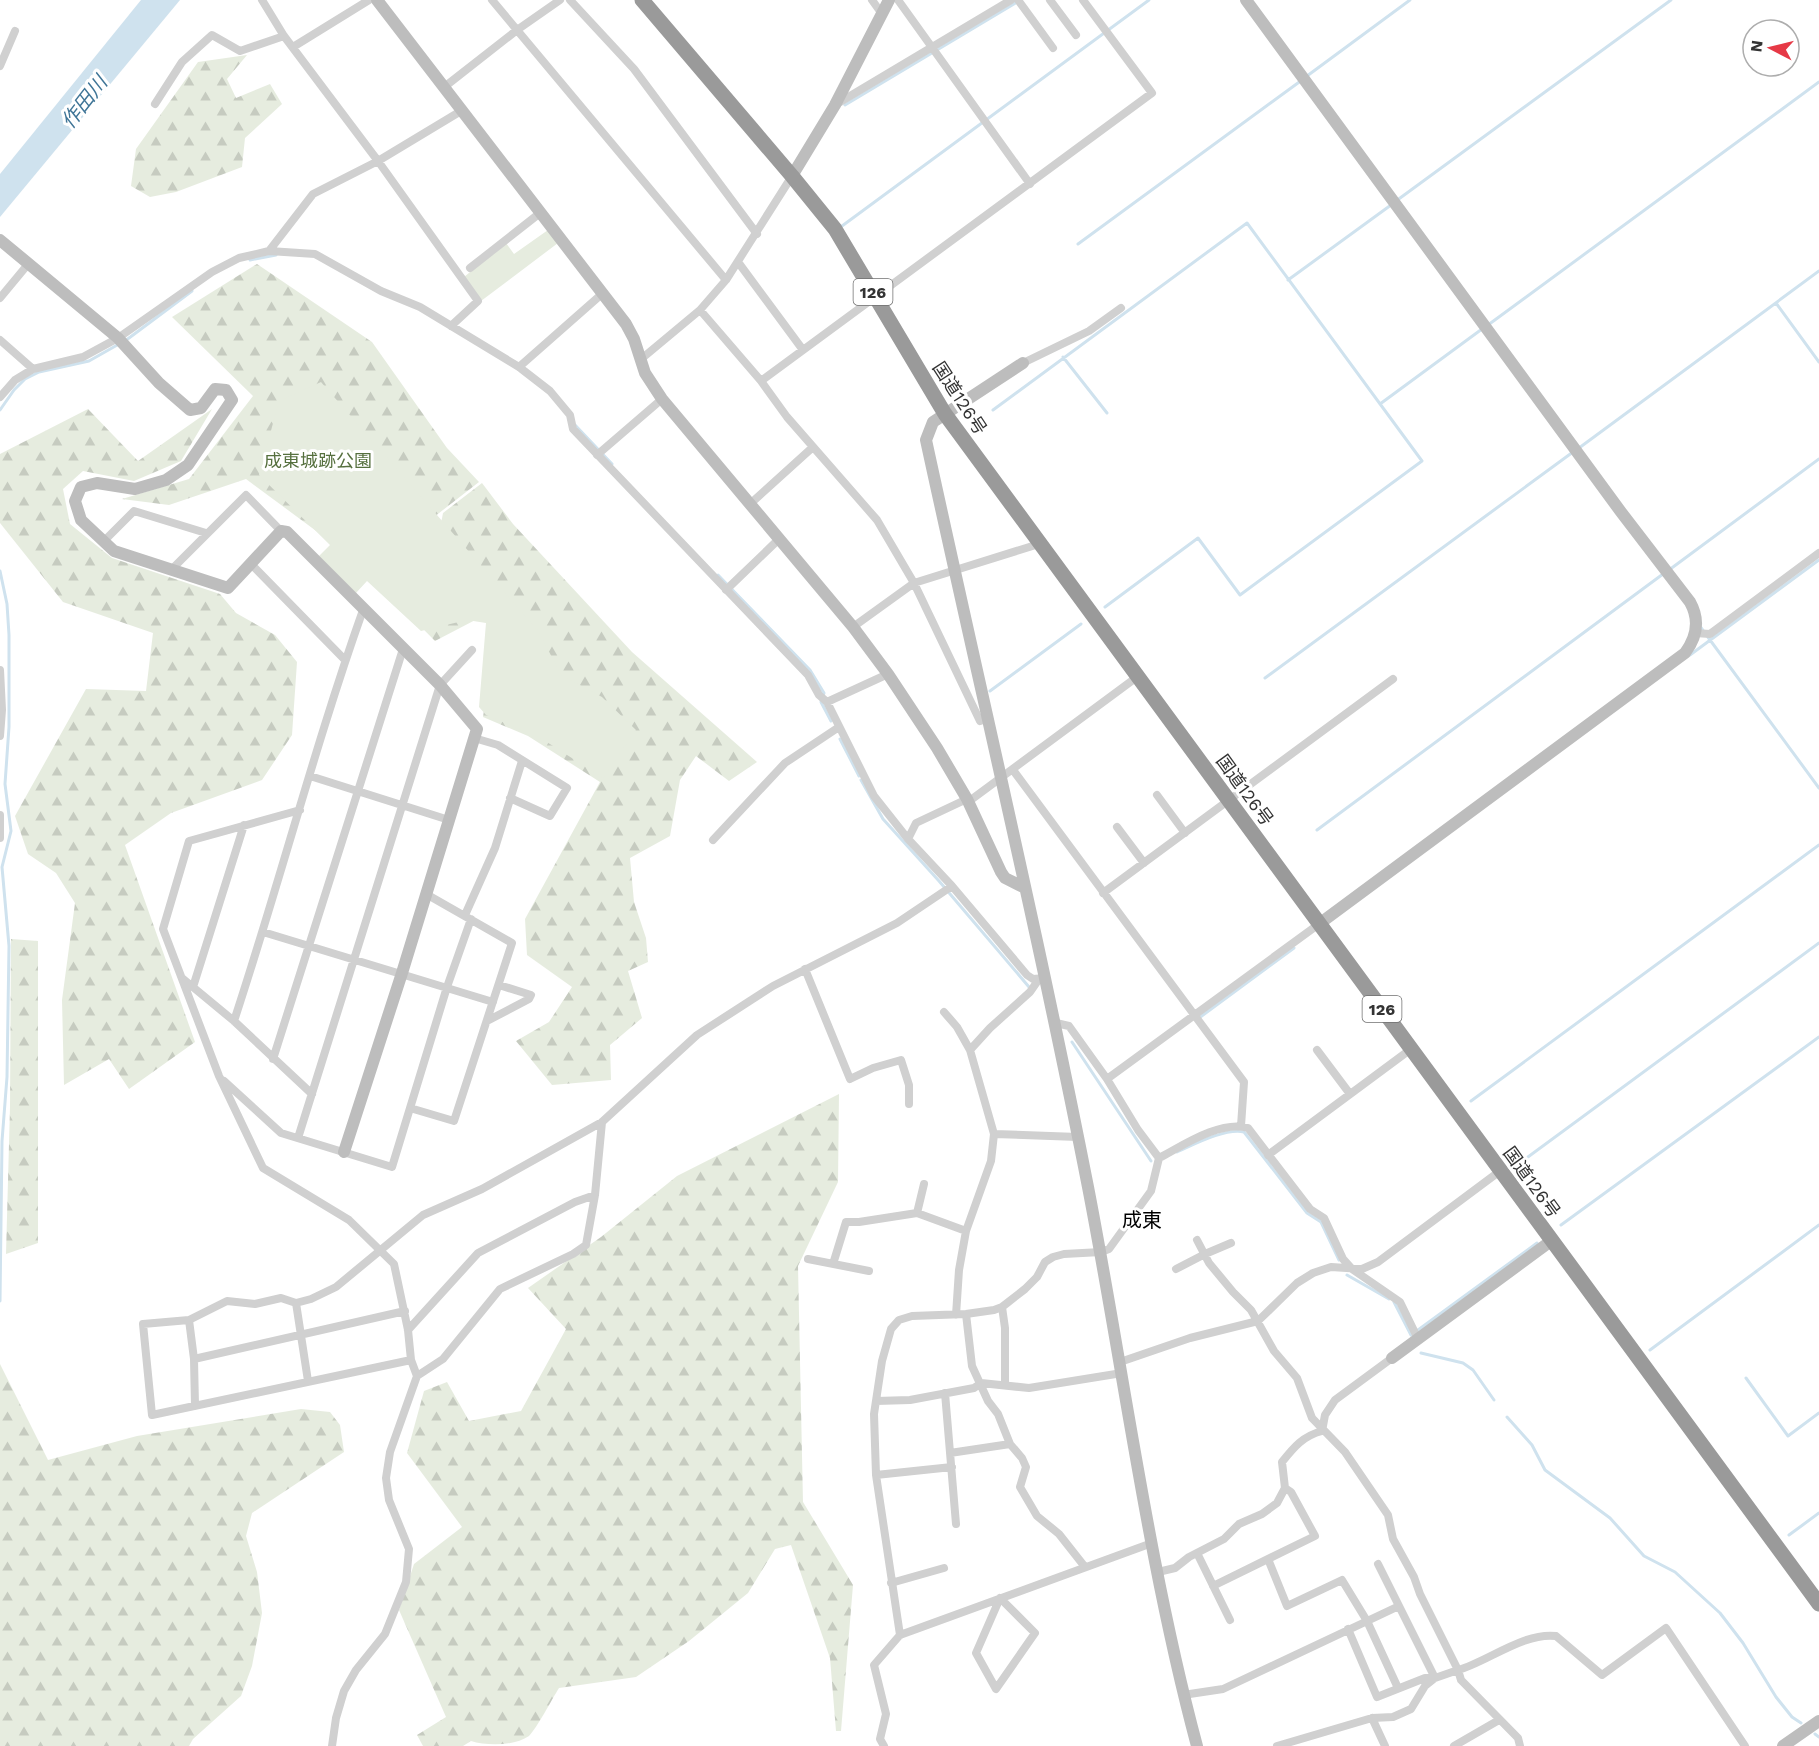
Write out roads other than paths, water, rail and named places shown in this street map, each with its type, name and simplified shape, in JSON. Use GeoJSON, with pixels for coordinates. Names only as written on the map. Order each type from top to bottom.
{"type":"FeatureCollection","features":[{"type":"Feature","properties":{"kind":"highway","name":"国道126号"},"geometry":{"type":"LineString","coordinates":[[642,0],[835,229],[945,414],[1819,1604]]}},
{"type":"Feature","properties":{"kind":"street"},"geometry":{"type":"LineString","coordinates":[[262,0],[284,36],[378,161],[478,301],[452,326]]}},
{"type":"Feature","properties":{"kind":"street"},"geometry":{"type":"LineString","coordinates":[[293,47],[369,0]]}},
{"type":"Feature","properties":{"kind":"street"},"geometry":{"type":"LineString","coordinates":[[377,0],[626,324],[634,339],[645,373],[662,399],[853,627],[888,674],[938,748],[967,801],[1000,872],[1005,878],[1025,888]]}},
{"type":"Feature","properties":{"kind":"street"},"geometry":{"type":"LineString","coordinates":[[492,0],[726,280]]}},
{"type":"Feature","properties":{"kind":"street"},"geometry":{"type":"LineString","coordinates":[[443,88],[517,30],[560,0]]}},
{"type":"Feature","properties":{"kind":"street"},"geometry":{"type":"LineString","coordinates":[[570,0],[634,69],[757,234]]}},
{"type":"Feature","properties":{"kind":"street"},"geometry":{"type":"LineString","coordinates":[[872,0],[882,14]]}},
{"type":"Feature","properties":{"kind":"street"},"geometry":{"type":"LineString","coordinates":[[640,360],[700,310],[726,280],[757,234],[835,105],[889,0]]}},
{"type":"Feature","properties":{"kind":"street"},"geometry":{"type":"LineString","coordinates":[[898,0],[1030,184]]}},
{"type":"Feature","properties":{"kind":"street"},"geometry":{"type":"LineString","coordinates":[[835,105],[1011,0]]}},
{"type":"Feature","properties":{"kind":"street"},"geometry":{"type":"LineString","coordinates":[[1018,0],[1053,48]]}},
{"type":"Feature","properties":{"kind":"street"},"geometry":{"type":"LineString","coordinates":[[1050,0],[1076,35]]}},
{"type":"Feature","properties":{"kind":"street"},"geometry":{"type":"LineString","coordinates":[[761,381],[1152,93],[1083,0]]}},
{"type":"Feature","properties":{"kind":"street"},"geometry":{"type":"LineString","coordinates":[[1107,1079],[1685,653],[1695,633],[1696,617],[1690,602],[1621,512],[1246,0]]}},
{"type":"Feature","properties":{"kind":"street"},"geometry":{"type":"LineString","coordinates":[[0,66],[15,31]]}},
{"type":"Feature","properties":{"kind":"street"},"geometry":{"type":"LineString","coordinates":[[154,104],[182,62],[212,35],[240,51],[284,36]]}},
{"type":"Feature","properties":{"kind":"street"},"geometry":{"type":"LineString","coordinates":[[269,250],[313,194],[378,161],[461,111]]}},
{"type":"Feature","properties":{"kind":"street"},"geometry":{"type":"LineString","coordinates":[[470,268],[540,213]]}},
{"type":"Feature","properties":{"kind":"street"},"geometry":{"type":"LineString","coordinates":[[0,240],[121,341],[159,383],[190,410],[201,408],[215,389],[226,390],[232,400],[188,465],[166,480],[135,489],[97,483],[81,487],[75,501],[81,520],[114,551],[228,588],[281,531]]}},
{"type":"Feature","properties":{"kind":"street"},"geometry":{"type":"LineString","coordinates":[[0,397],[15,380],[33,369],[83,357],[121,341],[212,272],[239,258],[269,250],[315,254],[381,291],[420,307],[519,367],[550,391],[571,421],[573,429],[600,453],[808,675],[839,727],[874,796],[948,889],[1027,975],[1033,979],[1042,978]]}},
{"type":"Feature","properties":{"kind":"street"},"geometry":{"type":"LineString","coordinates":[[738,262],[803,350]]}},
{"type":"Feature","properties":{"kind":"street"},"geometry":{"type":"LineString","coordinates":[[0,298],[29,263]]}},
{"type":"Feature","properties":{"kind":"street"},"geometry":{"type":"LineString","coordinates":[[519,367],[603,293]]}},
{"type":"Feature","properties":{"kind":"street"},"geometry":{"type":"LineString","coordinates":[[1121,308],[1089,331],[1023,363],[945,414],[930,426],[926,440],[1025,888],[1042,978],[1056,1023],[1101,1252],[1152,1543],[1183,1695],[1197,1746]]}},
{"type":"Feature","properties":{"kind":"street"},"geometry":{"type":"LineString","coordinates":[[700,310],[761,381],[813,447],[877,520],[914,583],[980,721],[987,718]]}},
{"type":"Feature","properties":{"kind":"street"},"geometry":{"type":"LineString","coordinates":[[0,340],[33,369]]}},
{"type":"Feature","properties":{"kind":"street"},"geometry":{"type":"LineString","coordinates":[[600,453],[662,399]]}},
{"type":"Feature","properties":{"kind":"street"},"geometry":{"type":"LineString","coordinates":[[750,504],[813,447]]}},
{"type":"Feature","properties":{"kind":"street"},"geometry":{"type":"LineString","coordinates":[[171,570],[246,495],[281,531],[287,532],[440,685],[477,729],[344,1152]]}},
{"type":"Feature","properties":{"kind":"street"},"geometry":{"type":"LineString","coordinates":[[103,542],[134,511],[206,533]]}},
{"type":"Feature","properties":{"kind":"street"},"geometry":{"type":"LineString","coordinates":[[728,588],[779,539]]}},
{"type":"Feature","properties":{"kind":"street"},"geometry":{"type":"LineString","coordinates":[[853,627],[914,583],[1039,544]]}},
{"type":"Feature","properties":{"kind":"street"},"geometry":{"type":"LineString","coordinates":[[1695,633],[1710,634],[1819,554]]}},
{"type":"Feature","properties":{"kind":"street"},"geometry":{"type":"LineString","coordinates":[[249,563],[345,660]]}},
{"type":"Feature","properties":{"kind":"street"},"geometry":{"type":"LineString","coordinates":[[234,1021],[345,660],[363,610]]}},
{"type":"Feature","properties":{"kind":"street"},"geometry":{"type":"LineString","coordinates":[[273,1059],[403,649]]}},
{"type":"Feature","properties":{"kind":"street"},"geometry":{"type":"LineString","coordinates":[[298,1138],[440,685],[472,650]]}},
{"type":"Feature","properties":{"kind":"street"},"geometry":{"type":"LineString","coordinates":[[0,670],[2,710],[0,736]]}},
{"type":"Feature","properties":{"kind":"street"},"geometry":{"type":"LineString","coordinates":[[824,700],[888,674]]}},
{"type":"Feature","properties":{"kind":"street"},"geometry":{"type":"LineString","coordinates":[[908,839],[916,823],[967,801],[1013,770],[1137,677]]}},
{"type":"Feature","properties":{"kind":"street"},"geometry":{"type":"LineString","coordinates":[[1103,893],[1393,679]]}},
{"type":"Feature","properties":{"kind":"street"},"geometry":{"type":"LineString","coordinates":[[713,840],[785,763],[839,727]]}},
{"type":"Feature","properties":{"kind":"street"},"geometry":{"type":"LineString","coordinates":[[474,738],[498,746],[567,788],[550,816],[510,798]]}},
{"type":"Feature","properties":{"kind":"street"},"geometry":{"type":"LineString","coordinates":[[219,1076],[281,1133],[392,1167],[468,917],[495,848],[522,761]]}},
{"type":"Feature","properties":{"kind":"street"},"geometry":{"type":"LineString","coordinates":[[1013,770],[1244,1082],[1241,1126]]}},
{"type":"Feature","properties":{"kind":"street"},"geometry":{"type":"LineString","coordinates":[[310,776],[449,820]]}},
{"type":"Feature","properties":{"kind":"street"},"geometry":{"type":"LineString","coordinates":[[1157,795],[1185,833]]}},
{"type":"Feature","properties":{"kind":"street"},"geometry":{"type":"LineString","coordinates":[[300,810],[189,841],[163,929],[219,1076],[263,1168],[349,1220],[394,1264],[405,1311],[411,1360],[417,1376]]}},
{"type":"Feature","properties":{"kind":"street"},"geometry":{"type":"LineString","coordinates":[[0,815],[0,838]]}},
{"type":"Feature","properties":{"kind":"street"},"geometry":{"type":"LineString","coordinates":[[193,987],[244,825]]}},
{"type":"Feature","properties":{"kind":"street"},"geometry":{"type":"LineString","coordinates":[[1117,827],[1144,863]]}},
{"type":"Feature","properties":{"kind":"street"},"geometry":{"type":"LineString","coordinates":[[411,1360],[152,1415],[143,1324],[189,1320],[227,1301],[255,1304],[281,1298],[296,1303],[311,1299],[336,1287],[423,1215],[482,1189],[602,1122],[697,1035],[772,986],[897,923],[948,889]]}},
{"type":"Feature","properties":{"kind":"street"},"geometry":{"type":"LineString","coordinates":[[410,1108],[454,1121],[512,943],[426,894]]}},
{"type":"Feature","properties":{"kind":"street"},"geometry":{"type":"LineString","coordinates":[[263,932],[493,1002]]}},
{"type":"Feature","properties":{"kind":"street"},"geometry":{"type":"LineString","coordinates":[[805,969],[850,1079],[873,1068],[901,1060],[909,1085],[909,1104]]}},
{"type":"Feature","properties":{"kind":"street"},"geometry":{"type":"LineString","coordinates":[[182,977],[234,1021],[312,1094]]}},
{"type":"Feature","properties":{"kind":"street"},"geometry":{"type":"LineString","coordinates":[[970,1050],[1042,978]]}},
{"type":"Feature","properties":{"kind":"street"},"geometry":{"type":"LineString","coordinates":[[487,1021],[530,999],[531,995],[499,985]]}},
{"type":"Feature","properties":{"kind":"street"},"geometry":{"type":"LineString","coordinates":[[944,1012],[957,1027],[970,1050],[993,1134],[991,1161],[966,1231],[959,1270],[956,1315]]}},
{"type":"Feature","properties":{"kind":"street"},"geometry":{"type":"LineString","coordinates":[[900,1635],[876,1475],[874,1414],[882,1361],[891,1329],[899,1320],[912,1316],[966,1314],[1002,1307],[1025,1289],[1037,1277],[1045,1262],[1053,1257],[1064,1254],[1101,1252],[1108,1249],[1151,1191],[1158,1158],[1107,1079],[1068,1026],[1056,1023]]}},
{"type":"Feature","properties":{"kind":"street"},"geometry":{"type":"LineString","coordinates":[[1268,1155],[1411,1049]]}},
{"type":"Feature","properties":{"kind":"street"},"geometry":{"type":"LineString","coordinates":[[1317,1050],[1350,1094]]}},
{"type":"Feature","properties":{"kind":"street"},"geometry":{"type":"LineString","coordinates":[[332,1746],[336,1718],[344,1691],[356,1670],[385,1634],[406,1582],[409,1549],[389,1500],[386,1478],[390,1452],[417,1376],[443,1359],[500,1289],[573,1254],[586,1245],[602,1122]]}},
{"type":"Feature","properties":{"kind":"street"},"geometry":{"type":"LineString","coordinates":[[1158,1158],[1205,1133],[1241,1126],[1248,1128],[1310,1209],[1324,1218],[1343,1259],[1352,1269],[1400,1302],[1418,1339]]}},
{"type":"Feature","properties":{"kind":"street"},"geometry":{"type":"LineString","coordinates":[[993,1134],[1078,1137]]}},
{"type":"Feature","properties":{"kind":"street"},"geometry":{"type":"LineString","coordinates":[[876,1401],[910,1400],[974,1388],[981,1383],[1029,1388],[1121,1367],[1191,1338],[1258,1321],[1297,1283],[1313,1273],[1331,1267],[1362,1269],[1378,1262],[1500,1171]]}},
{"type":"Feature","properties":{"kind":"street"},"geometry":{"type":"LineString","coordinates":[[917,1213],[924,1184]]}},
{"type":"Feature","properties":{"kind":"street"},"geometry":{"type":"LineString","coordinates":[[408,1330],[478,1253],[594,1194]]}},
{"type":"Feature","properties":{"kind":"street"},"geometry":{"type":"LineString","coordinates":[[833,1264],[846,1222],[917,1213],[966,1231]]}},
{"type":"Feature","properties":{"kind":"street"},"geometry":{"type":"LineString","coordinates":[[1197,1240],[1209,1263],[1251,1310],[1274,1351],[1297,1378],[1311,1419],[1345,1452],[1388,1515],[1393,1539],[1414,1577],[1461,1680],[1518,1738],[1520,1746]]}},
{"type":"Feature","properties":{"kind":"street"},"geometry":{"type":"LineString","coordinates":[[1323,1431],[1325,1415],[1335,1401],[1551,1241]]}},
{"type":"Feature","properties":{"kind":"street"},"geometry":{"type":"LineString","coordinates":[[1176,1269],[1231,1244]]}},
{"type":"Feature","properties":{"kind":"street"},"geometry":{"type":"LineString","coordinates":[[808,1259],[869,1271]]}},
{"type":"Feature","properties":{"kind":"street"},"geometry":{"type":"LineString","coordinates":[[296,1303],[308,1381]]}},
{"type":"Feature","properties":{"kind":"street"},"geometry":{"type":"LineString","coordinates":[[1002,1307],[1005,1328],[1005,1384]]}},
{"type":"Feature","properties":{"kind":"street"},"geometry":{"type":"LineString","coordinates":[[194,1359],[405,1311]]}},
{"type":"Feature","properties":{"kind":"street"},"geometry":{"type":"LineString","coordinates":[[966,1314],[972,1366],[988,1401],[998,1414],[1010,1444],[1022,1458],[1026,1467],[1020,1487],[1037,1516],[1059,1534],[1085,1567]]}},
{"type":"Feature","properties":{"kind":"street"},"geometry":{"type":"LineString","coordinates":[[189,1320],[194,1359],[195,1406]]}},
{"type":"Feature","properties":{"kind":"street"},"geometry":{"type":"LineString","coordinates":[[945,1393],[956,1524]]}},
{"type":"Feature","properties":{"kind":"street"},"geometry":{"type":"LineString","coordinates":[[1158,1572],[1175,1568],[1224,1539],[1239,1524],[1262,1514],[1277,1503],[1285,1488],[1282,1462],[1296,1444],[1310,1434],[1323,1431]]}},
{"type":"Feature","properties":{"kind":"street"},"geometry":{"type":"LineString","coordinates":[[950,1453],[1010,1444]]}},
{"type":"Feature","properties":{"kind":"street"},"geometry":{"type":"LineString","coordinates":[[876,1475],[952,1467]]}},
{"type":"Feature","properties":{"kind":"street"},"geometry":{"type":"LineString","coordinates":[[1213,1586],[1315,1536],[1291,1492],[1285,1488]]}},
{"type":"Feature","properties":{"kind":"street"},"geometry":{"type":"LineString","coordinates":[[884,1746],[880,1738],[886,1714],[874,1665],[900,1635],[1152,1543]]}},
{"type":"Feature","properties":{"kind":"street"},"geometry":{"type":"LineString","coordinates":[[1197,1553],[1230,1620]]}},
{"type":"Feature","properties":{"kind":"street"},"geometry":{"type":"LineString","coordinates":[[1269,1559],[1287,1606],[1342,1580],[1367,1620],[1398,1688]]}},
{"type":"Feature","properties":{"kind":"street"},"geometry":{"type":"LineString","coordinates":[[1378,1564],[1435,1678]]}},
{"type":"Feature","properties":{"kind":"street"},"geometry":{"type":"LineString","coordinates":[[891,1583],[944,1568]]}},
{"type":"Feature","properties":{"kind":"street"},"geometry":{"type":"LineString","coordinates":[[1000,1598],[1035,1633],[996,1689],[976,1653],[1000,1598]]}},
{"type":"Feature","properties":{"kind":"street"},"geometry":{"type":"LineString","coordinates":[[1183,1695],[1223,1689],[1399,1606]]}},
{"type":"Feature","properties":{"kind":"street"},"geometry":{"type":"LineString","coordinates":[[1348,1629],[1377,1697],[1425,1678],[1435,1678],[1458,1670],[1515,1644],[1549,1635],[1556,1636],[1602,1675],[1666,1628],[1745,1746]]}},
{"type":"Feature","properties":{"kind":"street"},"geometry":{"type":"LineString","coordinates":[[1277,1746],[1310,1742],[1372,1718],[1393,1717],[1411,1709],[1425,1686],[1435,1678]]}},
{"type":"Feature","properties":{"kind":"street"},"geometry":{"type":"LineString","coordinates":[[1372,1718],[1385,1746]]}},
{"type":"Feature","properties":{"kind":"street"},"geometry":{"type":"LineString","coordinates":[[1454,1746],[1499,1720]]}},
{"type":"Feature","properties":{"kind":"street"},"geometry":{"type":"LineString","coordinates":[[1783,1746],[1819,1721]]}},
{"type":"Feature","properties":{"kind":"water","name":"作田川"},"geometry":{"type":"Polygon","coordinates":[[[141,0],[180,0],[0,217],[0,174],[141,0]]]}},
{"type":"Feature","properties":{"kind":"waterway"},"geometry":{"type":"LineString","coordinates":[[842,226],[1149,0]]}},
{"type":"Feature","properties":{"kind":"waterway"},"geometry":{"type":"LineString","coordinates":[[1307,76],[1410,0]]}},
{"type":"Feature","properties":{"kind":"waterway"},"geometry":{"type":"LineString","coordinates":[[1396,201],[1671,0]]}},
{"type":"Feature","properties":{"kind":"waterway"},"geometry":{"type":"LineString","coordinates":[[845,105],[1019,1]]}},
{"type":"Feature","properties":{"kind":"waterway"},"geometry":{"type":"LineString","coordinates":[[1078,244],[1302,80]]}},
{"type":"Feature","properties":{"kind":"waterway"},"geometry":{"type":"LineString","coordinates":[[1488,325],[1819,82]]}},
{"type":"Feature","properties":{"kind":"waterway"},"geometry":{"type":"LineString","coordinates":[[1288,280],[1391,205]]}},
{"type":"Feature","properties":{"kind":"waterway"},"geometry":{"type":"LineString","coordinates":[[993,410],[1247,223],[1422,461],[1240,595],[1198,538],[1105,607]]}},
{"type":"Feature","properties":{"kind":"waterway"},"geometry":{"type":"LineString","coordinates":[[250,260],[276,255]]}},
{"type":"Feature","properties":{"kind":"waterway"},"geometry":{"type":"LineString","coordinates":[[1579,448],[1819,271]]}},
{"type":"Feature","properties":{"kind":"waterway"},"geometry":{"type":"LineString","coordinates":[[125,341],[192,291]]}},
{"type":"Feature","properties":{"kind":"waterway"},"geometry":{"type":"LineString","coordinates":[[1776,303],[1819,362]]}},
{"type":"Feature","properties":{"kind":"waterway"},"geometry":{"type":"LineString","coordinates":[[1380,404],[1482,329]]}},
{"type":"Feature","properties":{"kind":"waterway"},"geometry":{"type":"LineString","coordinates":[[0,410],[25,379],[39,372],[89,361],[119,344]]}},
{"type":"Feature","properties":{"kind":"waterway"},"geometry":{"type":"LineString","coordinates":[[1063,357],[1107,413]]}},
{"type":"Feature","properties":{"kind":"waterway"},"geometry":{"type":"LineString","coordinates":[[575,425],[612,464]]}},
{"type":"Feature","properties":{"kind":"waterway"},"geometry":{"type":"LineString","coordinates":[[1265,678],[1573,452]]}},
{"type":"Feature","properties":{"kind":"waterway"},"geometry":{"type":"LineString","coordinates":[[1669,570],[1819,459]]}},
{"type":"Feature","properties":{"kind":"waterway"},"geometry":{"type":"LineString","coordinates":[[1690,655],[1819,560]]}},
{"type":"Feature","properties":{"kind":"waterway"},"geometry":{"type":"LineString","coordinates":[[0,571],[7,604],[9,635],[9,727],[5,784],[11,831],[2,867],[9,946],[7,1077],[2,1141],[0,1301]]}},
{"type":"Feature","properties":{"kind":"waterway"},"geometry":{"type":"LineString","coordinates":[[1317,830],[1663,574]]}},
{"type":"Feature","properties":{"kind":"waterway"},"geometry":{"type":"LineString","coordinates":[[718,575],[810,670],[824,693],[821,702],[831,721]]}},
{"type":"Feature","properties":{"kind":"waterway"},"geometry":{"type":"LineString","coordinates":[[990,691],[1081,624]]}},
{"type":"Feature","properties":{"kind":"waterway"},"geometry":{"type":"LineString","coordinates":[[1699,625],[1819,788]]}},
{"type":"Feature","properties":{"kind":"waterway"},"geometry":{"type":"LineString","coordinates":[[840,739],[859,776]]}},
{"type":"Feature","properties":{"kind":"waterway"},"geometry":{"type":"LineString","coordinates":[[861,780],[883,819],[1029,987]]}},
{"type":"Feature","properties":{"kind":"waterway"},"geometry":{"type":"LineString","coordinates":[[1471,1101],[1819,845]]}},
{"type":"Feature","properties":{"kind":"waterway"},"geometry":{"type":"LineString","coordinates":[[1513,1168],[1819,943]]}},
{"type":"Feature","properties":{"kind":"waterway"},"geometry":{"type":"LineString","coordinates":[[1199,1018],[1294,948]]}},
{"type":"Feature","properties":{"kind":"waterway"},"geometry":{"type":"LineString","coordinates":[[1561,1225],[1819,1037]]}},
{"type":"Feature","properties":{"kind":"waterway"},"geometry":{"type":"LineString","coordinates":[[1072,1042],[1151,1161]]}},
{"type":"Feature","properties":{"kind":"waterway"},"geometry":{"type":"LineString","coordinates":[[1177,1152],[1219,1134],[1244,1132],[1307,1213],[1321,1222],[1339,1260]]}},
{"type":"Feature","properties":{"kind":"waterway"},"geometry":{"type":"LineString","coordinates":[[1650,1350],[1819,1225]]}},
{"type":"Feature","properties":{"kind":"waterway"},"geometry":{"type":"LineString","coordinates":[[1418,1330],[1537,1243]]}},
{"type":"Feature","properties":{"kind":"waterway"},"geometry":{"type":"LineString","coordinates":[[1347,1275],[1389,1299]]}},
{"type":"Feature","properties":{"kind":"waterway"},"geometry":{"type":"LineString","coordinates":[[1394,1302],[1411,1335]]}},
{"type":"Feature","properties":{"kind":"waterway"},"geometry":{"type":"LineString","coordinates":[[1421,1353],[1463,1363],[1473,1370],[1494,1400]]}},
{"type":"Feature","properties":{"kind":"waterway"},"geometry":{"type":"LineString","coordinates":[[1746,1378],[1788,1436],[1819,1413]]}},
{"type":"Feature","properties":{"kind":"waterway"},"geometry":{"type":"LineString","coordinates":[[1507,1417],[1532,1445],[1545,1470],[1610,1518],[1644,1556],[1675,1572],[1720,1613],[1743,1643],[1776,1697],[1792,1717],[1801,1723]]}},
{"type":"Feature","properties":{"kind":"waterway"},"geometry":{"type":"LineString","coordinates":[[1789,1535],[1819,1513]]}},
{"type":"Feature","properties":{"kind":"waterway"},"geometry":{"type":"LineString","coordinates":[[1815,1734],[1819,1737]]}},
{"type":"Feature","properties":{"kind":"district","name":"成東"},"geometry":{"type":"Point","coordinates":[1142,1220]}},
{"type":"Feature","properties":{"kind":"park label","name":"成東城跡公園"},"geometry":{"type":"Point","coordinates":[318,460]}}]}
